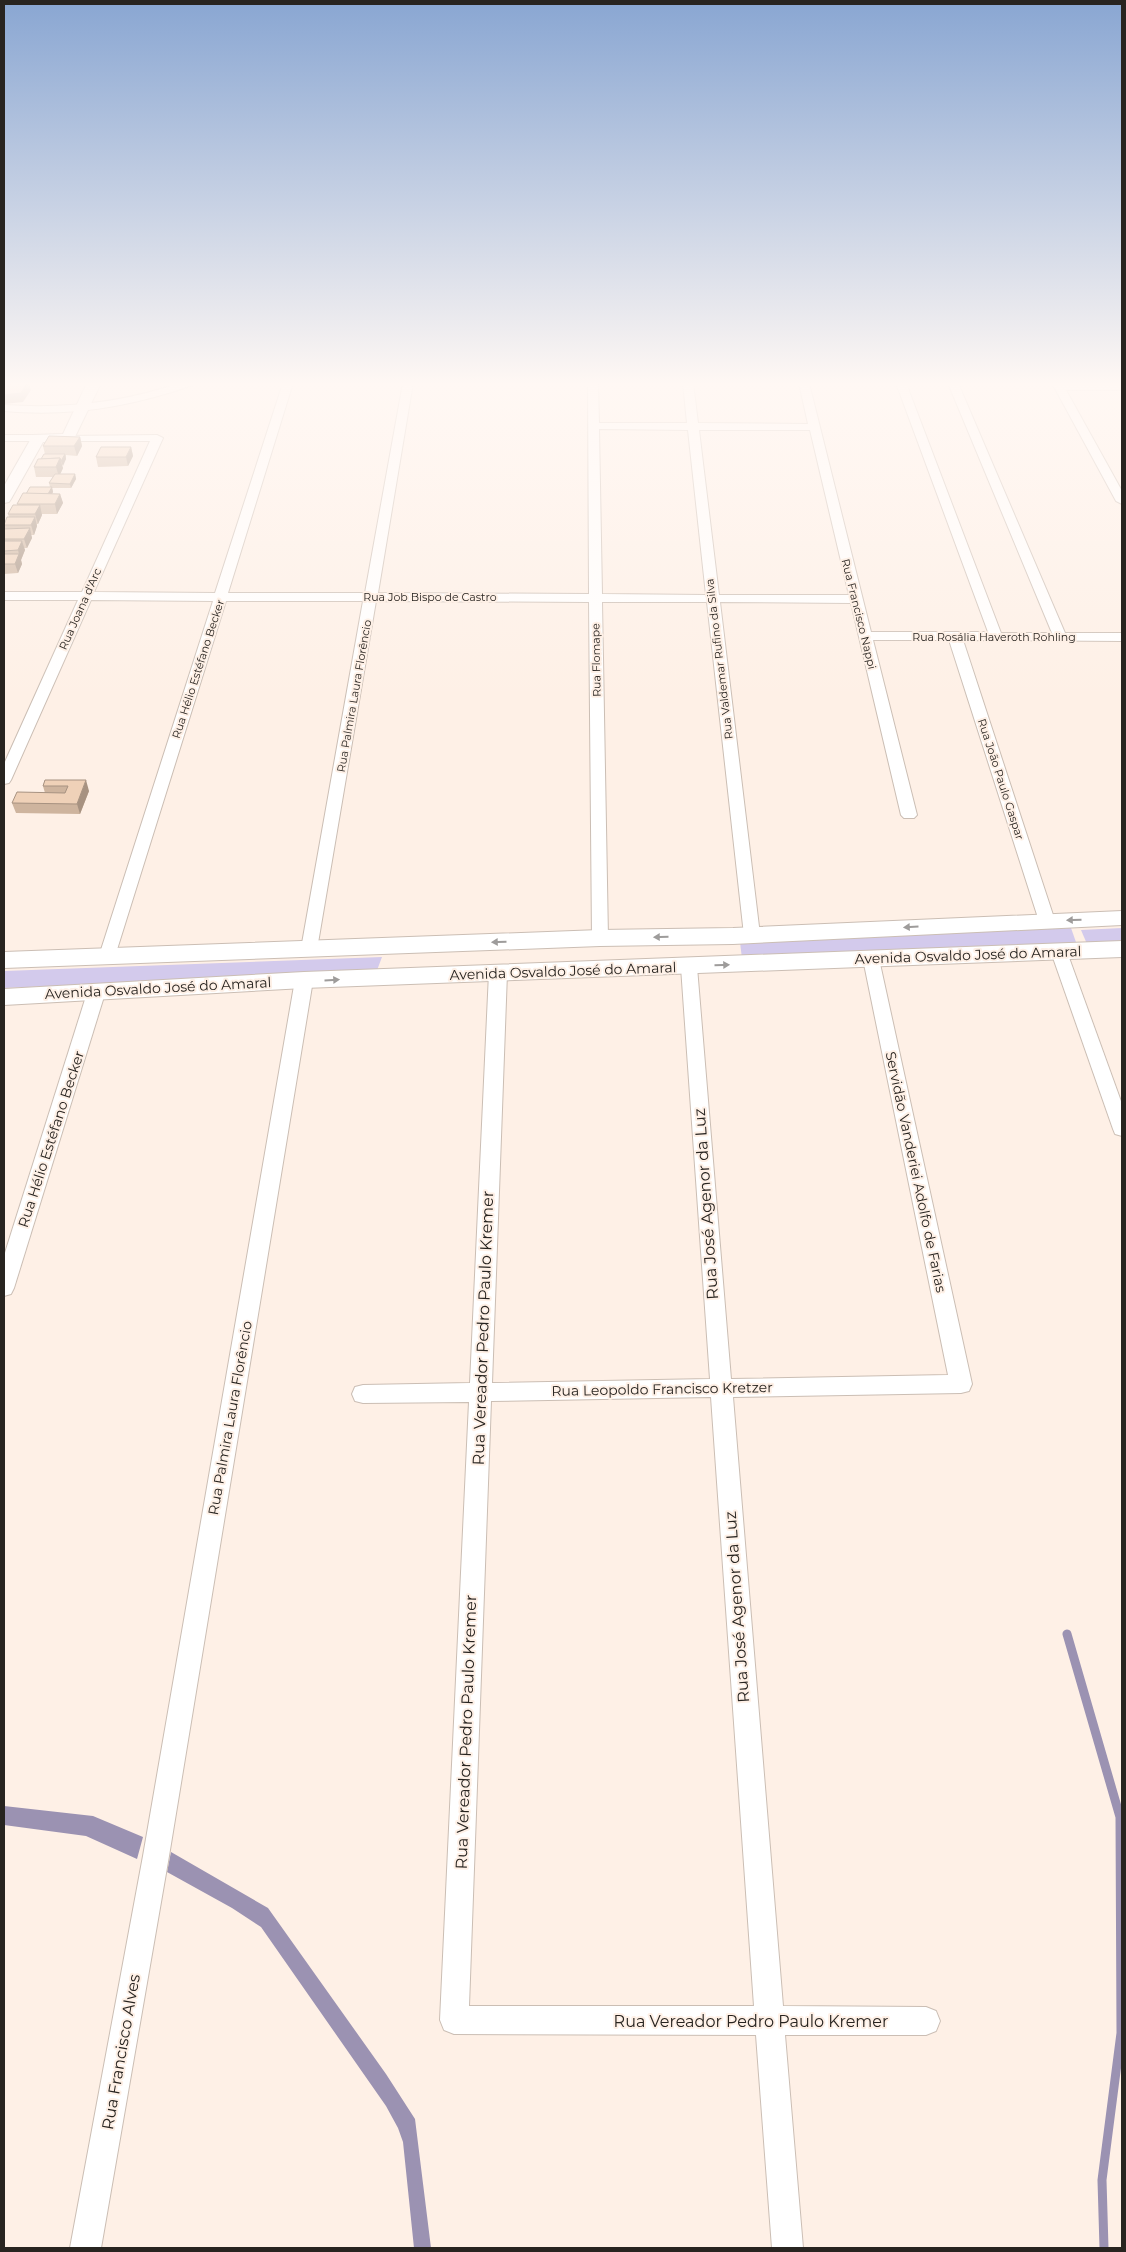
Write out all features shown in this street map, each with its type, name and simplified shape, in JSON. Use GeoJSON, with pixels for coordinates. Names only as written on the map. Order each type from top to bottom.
{"type":"FeatureCollection","features":[{"type":"Feature","properties":{"kind":"main road","name":"Avenida Osvaldo José do Amaral"},"geometry":{"type":"LineString","coordinates":[[4,960],[600,938],[752,935],[1122,918]]}},
{"type":"Feature","properties":{"kind":"main road"},"geometry":{"type":"LineString","coordinates":[[410,976],[403,965],[404,959],[413,949],[421,945]]}},
{"type":"Feature","properties":{"kind":"main road","name":"Avenida Osvaldo José do Amaral"},"geometry":{"type":"LineString","coordinates":[[4,997],[97,990],[304,980],[689,967],[1122,949]]}},
{"type":"Feature","properties":{"kind":"street","name":"Rua Joana d'Arc"},"geometry":{"type":"LineString","coordinates":[[4,780],[134,488]]}},
{"type":"Feature","properties":{"kind":"street","name":"Rua Hélio Estéfano Becker"},"geometry":{"type":"LineString","coordinates":[[107,956],[255,488]]}},
{"type":"Feature","properties":{"kind":"street","name":"Rua Palmira Laura Florêncio"},"geometry":{"type":"LineString","coordinates":[[309,949],[390,488]]}},
{"type":"Feature","properties":{"kind":"street","name":"Rua Flomape"},"geometry":{"type":"LineString","coordinates":[[594,488],[600,938]]}},
{"type":"Feature","properties":{"kind":"street","name":"Rua Valdemar Rufino da Silva"},"geometry":{"type":"LineString","coordinates":[[700,488],[752,935]]}},
{"type":"Feature","properties":{"kind":"street","name":"Rua Francisco Nappi"},"geometry":{"type":"LineString","coordinates":[[829,488],[909,815]]}},
{"type":"Feature","properties":{"kind":"street"},"geometry":{"type":"LineString","coordinates":[[940,488],[996,637]]}},
{"type":"Feature","properties":{"kind":"street"},"geometry":{"type":"LineString","coordinates":[[997,488],[1060,637]]}},
{"type":"Feature","properties":{"kind":"street"},"geometry":{"type":"LineString","coordinates":[[1115,488],[1122,500]]}},
{"type":"Feature","properties":{"kind":"street","name":"Rua Job Bispo de Castro"},"geometry":{"type":"LineString","coordinates":[[4,596],[856,599]]}},
{"type":"Feature","properties":{"kind":"street","name":"Rua Rosália Haveroth Rohling"},"geometry":{"type":"LineString","coordinates":[[865,636],[1122,637]]}},
{"type":"Feature","properties":{"kind":"street","name":"Rua João Paulo Gaspar"},"geometry":{"type":"LineString","coordinates":[[955,637],[1047,920]]}},
{"type":"Feature","properties":{"kind":"street"},"geometry":{"type":"LineString","coordinates":[[1059,952],[1122,1129]]}},
{"type":"Feature","properties":{"kind":"street","name":"Servidão Vanderiei Adolfo de Farias"},"geometry":{"type":"LineString","coordinates":[[871,959],[962,1384]]}},
{"type":"Feature","properties":{"kind":"street","name":"Rua José Agenor da Luz"},"geometry":{"type":"LineString","coordinates":[[689,967],[787,2248]]}},
{"type":"Feature","properties":{"kind":"street","name":"Rua Vereador Pedro Paulo Kremer"},"geometry":{"type":"LineString","coordinates":[[498,973],[454,2020],[926,2021]]}},
{"type":"Feature","properties":{"kind":"street","name":"Rua Palmira Laura Florêncio"},"geometry":{"type":"LineString","coordinates":[[156,1856],[304,980]]}},
{"type":"Feature","properties":{"kind":"street","name":"Rua Hélio Estéfano Becker"},"geometry":{"type":"LineString","coordinates":[[4,1288],[97,990]]}},
{"type":"Feature","properties":{"kind":"street","name":"Rua Leopoldo Francisco Kretzer"},"geometry":{"type":"LineString","coordinates":[[363,1394],[962,1384]]}},
{"type":"Feature","properties":{"kind":"street","name":"Rua Francisco Alves"},"geometry":{"type":"LineString","coordinates":[[85,2248],[156,1856]]}},
{"type":"Feature","properties":{"kind":"shaded area"},"geometry":{"type":"Polygon","coordinates":[[[1071,928],[1077,945],[742,959],[740,942],[1071,928]]]}},
{"type":"Feature","properties":{"kind":"shaded area"},"geometry":{"type":"Polygon","coordinates":[[[1122,928],[1122,943],[1087,944],[1081,930],[1122,928]]]}},
{"type":"Feature","properties":{"kind":"shaded area"},"geometry":{"type":"Polygon","coordinates":[[[382,957],[376,973],[4,988],[4,971],[382,957]]]}},
{"type":"Feature","properties":{"kind":"shaded area"},"geometry":{"type":"Polygon","coordinates":[[[4,1806],[93,1816],[143,1837],[137,1859],[86,1836],[4,1825],[4,1806]]]}},
{"type":"Feature","properties":{"kind":"shaded area"},"geometry":{"type":"Polygon","coordinates":[[[171,1852],[268,1908],[386,2074],[415,2119],[431,2248],[414,2248],[403,2142],[386,2106],[261,1927],[232,1908],[167,1872],[171,1852]]]}},
{"type":"Feature","properties":{"kind":"building"},"geometry":{"type":"Polygon","coordinates":[[[29,488],[51,488],[48,494],[26,494],[29,488]]]}},
{"type":"Feature","properties":{"kind":"building"},"geometry":{"type":"Polygon","coordinates":[[[23,493],[60,494],[55,504],[17,504],[23,493]]]}},
{"type":"Feature","properties":{"kind":"building"},"geometry":{"type":"Polygon","coordinates":[[[13,505],[40,505],[35,514],[8,514],[13,505]]]}},
{"type":"Feature","properties":{"kind":"building"},"geometry":{"type":"Polygon","coordinates":[[[7,517],[35,517],[31,525],[4,525],[7,517]]]}},
{"type":"Feature","properties":{"kind":"building"},"geometry":{"type":"Polygon","coordinates":[[[30,528],[24,539],[4,539],[4,529],[30,528]]]}},
{"type":"Feature","properties":{"kind":"building"},"geometry":{"type":"Polygon","coordinates":[[[4,541],[22,541],[18,550],[4,551],[4,541]]]}},
{"type":"Feature","properties":{"kind":"building"},"geometry":{"type":"Polygon","coordinates":[[[4,554],[19,554],[15,564],[4,564],[4,554]]]}},
{"type":"Feature","properties":{"kind":"building"},"geometry":{"type":"Polygon","coordinates":[[[45,780],[86,780],[77,804],[12,803],[17,792],[65,793],[68,786],[43,786],[45,780]]]}},
{"type":"Feature","properties":{"kind":"waterway"},"geometry":{"type":"LineString","coordinates":[[1067,1634],[1120,1817],[1121,2033],[1102,2180],[1104,2248]]}}]}
